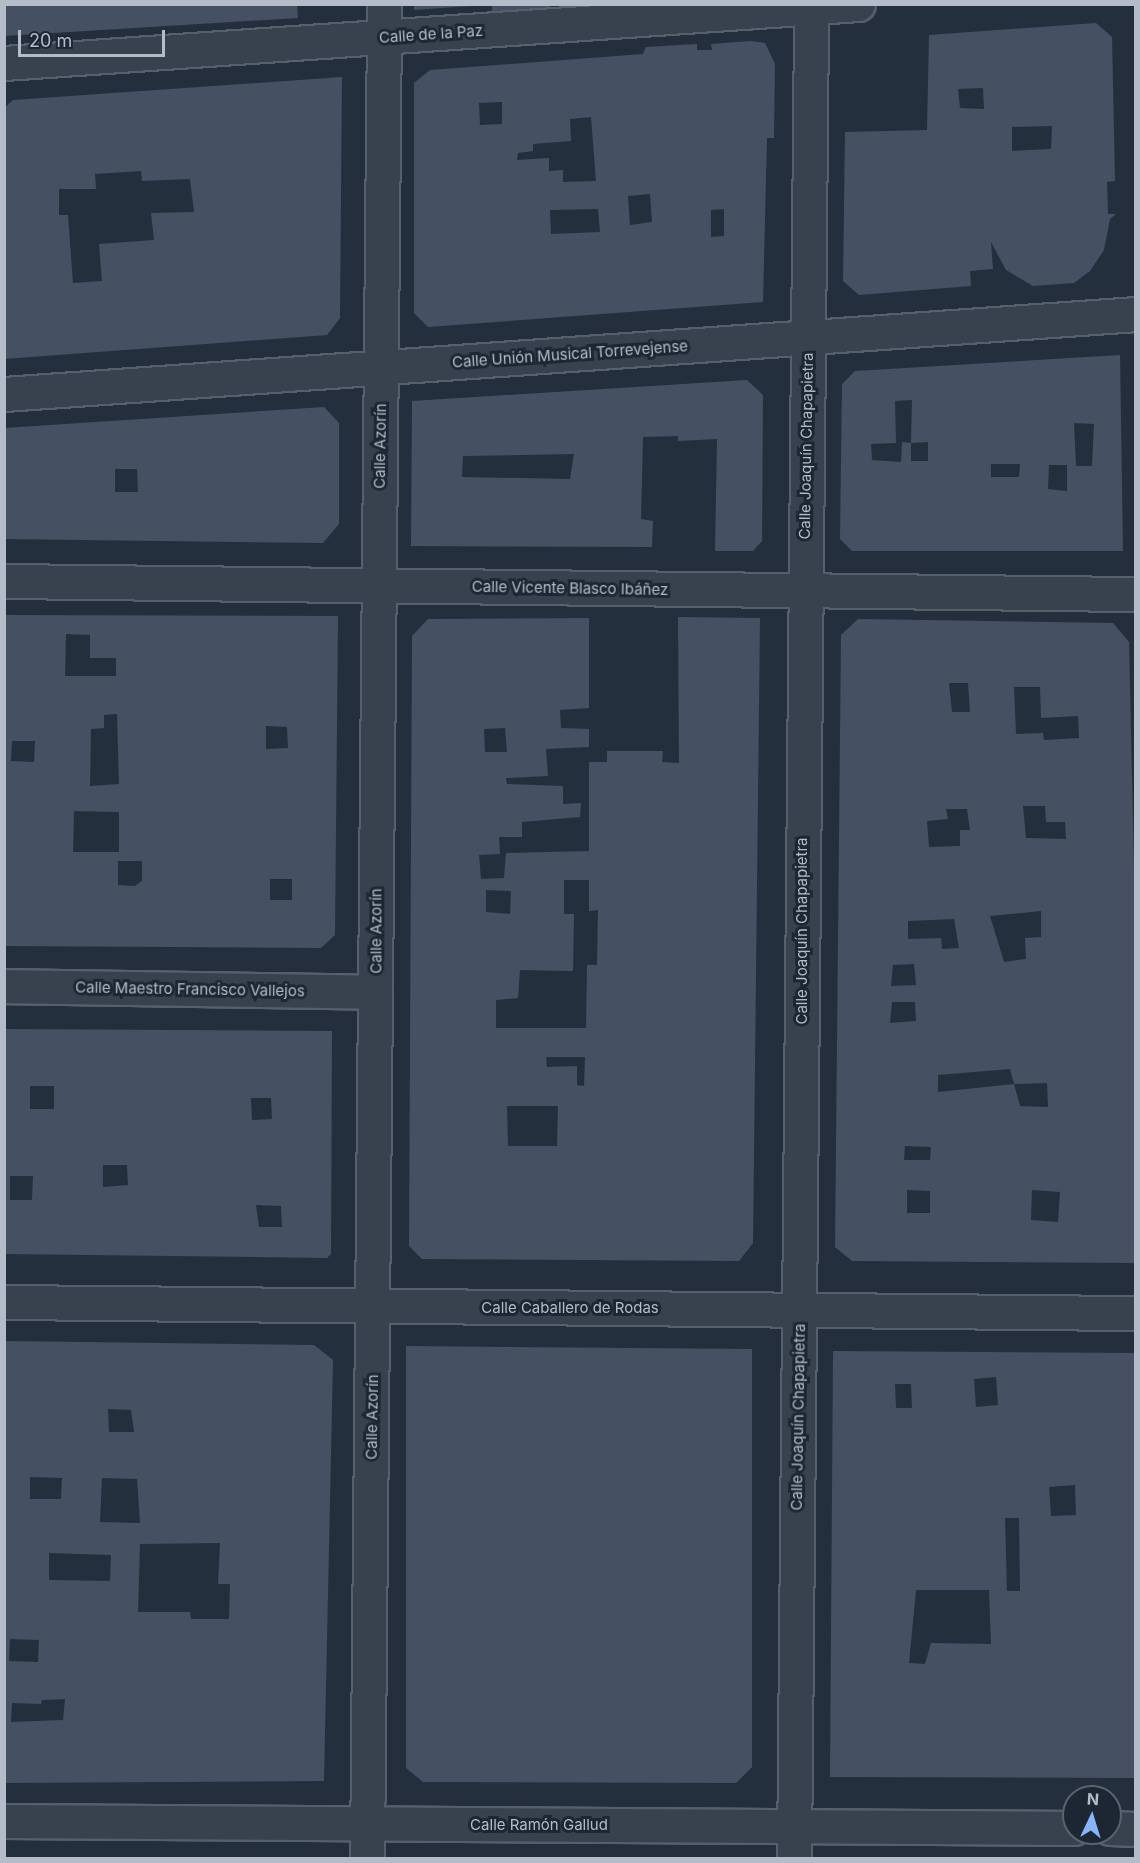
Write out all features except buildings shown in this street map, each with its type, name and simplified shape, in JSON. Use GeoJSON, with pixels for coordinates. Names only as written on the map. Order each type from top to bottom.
{"type":"FeatureCollection","features":[{"type":"Feature","properties":{"kind":"street","name":"Calle Azorín"},"geometry":{"type":"LineString","coordinates":[[367,1858],[384,4]]}},
{"type":"Feature","properties":{"kind":"street","name":"Calle de la Paz"},"geometry":{"type":"LineString","coordinates":[[4,63],[858,4]]}},
{"type":"Feature","properties":{"kind":"street","name":"Calle Joaquín Chapapietra"},"geometry":{"type":"LineString","coordinates":[[794,1858],[811,6]]}},
{"type":"Feature","properties":{"kind":"street","name":"Calle Unión Musical Torrevejense"},"geometry":{"type":"LineString","coordinates":[[4,394],[1136,314]]}},
{"type":"Feature","properties":{"kind":"street","name":"Calle Vicente Blasco Ibáñez"},"geometry":{"type":"LineString","coordinates":[[4,581],[1136,594]]}},
{"type":"Feature","properties":{"kind":"street","name":"Calle Maestro Francisco Vallejos"},"geometry":{"type":"LineString","coordinates":[[4,986],[375,992]]}},
{"type":"Feature","properties":{"kind":"street","name":"Calle Caballero de Rodas"},"geometry":{"type":"LineString","coordinates":[[4,1302],[1136,1313]]}},
{"type":"Feature","properties":{"kind":"street","name":"Calle Ramón Gallud"},"geometry":{"type":"LineString","coordinates":[[4,1821],[1062,1828]]}}]}
